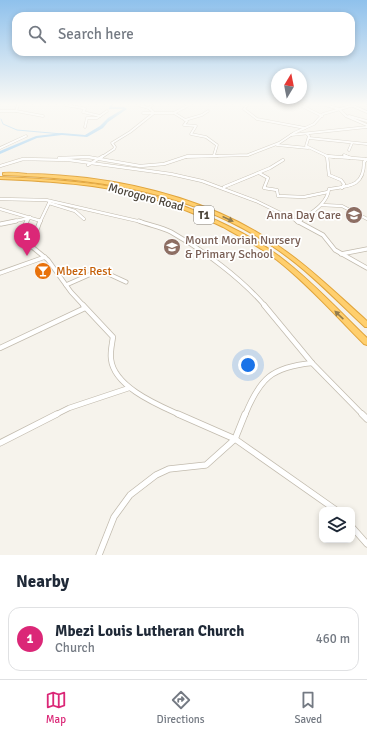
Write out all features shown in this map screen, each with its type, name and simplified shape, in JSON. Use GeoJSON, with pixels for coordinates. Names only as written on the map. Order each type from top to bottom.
{"type":"FeatureCollection","features":[{"type":"Feature","properties":{"kind":"highway","name":"Morogoro Road"},"geometry":{"type":"LineString","coordinates":[[0,174],[74,177],[103,181],[163,193],[204,208],[239,224],[291,257],[367,325]]}},
{"type":"Feature","properties":{"kind":"highway","name":"Morogoro Road"},"geometry":{"type":"LineString","coordinates":[[0,178],[62,181],[135,191],[193,210],[253,241],[285,264],[367,342]]}},
{"type":"Feature","properties":{"kind":"street"},"geometry":{"type":"LineString","coordinates":[[88,165],[114,149],[115,147],[112,143],[132,131]]}},
{"type":"Feature","properties":{"kind":"street"},"geometry":{"type":"LineString","coordinates":[[193,131],[191,134],[206,137],[217,145],[214,155]]}},
{"type":"Feature","properties":{"kind":"street"},"geometry":{"type":"LineString","coordinates":[[0,166],[23,159],[76,157],[140,166],[164,164],[188,156],[252,154],[276,144],[301,131]]}},
{"type":"Feature","properties":{"kind":"street"},"geometry":{"type":"LineString","coordinates":[[291,136],[330,131]]}},
{"type":"Feature","properties":{"kind":"street"},"geometry":{"type":"LineString","coordinates":[[307,134],[309,138]]}},
{"type":"Feature","properties":{"kind":"street"},"geometry":{"type":"LineString","coordinates":[[0,148],[26,136]]}},
{"type":"Feature","properties":{"kind":"street"},"geometry":{"type":"LineString","coordinates":[[309,138],[367,144]]}},
{"type":"Feature","properties":{"kind":"street"},"geometry":{"type":"LineString","coordinates":[[308,148],[306,144],[309,138]]}},
{"type":"Feature","properties":{"kind":"street"},"geometry":{"type":"LineString","coordinates":[[349,150],[352,143]]}},
{"type":"Feature","properties":{"kind":"street"},"geometry":{"type":"LineString","coordinates":[[259,173],[268,178],[264,188],[276,190],[278,196],[304,197],[328,192],[329,189],[342,188],[356,184],[364,171],[365,160],[327,156],[308,148],[276,144]]}},
{"type":"Feature","properties":{"kind":"street"},"geometry":{"type":"LineString","coordinates":[[344,155],[352,159]]}},
{"type":"Feature","properties":{"kind":"street"},"geometry":{"type":"LineString","coordinates":[[327,156],[329,175],[342,180],[344,184],[342,188]]}},
{"type":"Feature","properties":{"kind":"street"},"geometry":{"type":"LineString","coordinates":[[45,159],[91,162],[133,170],[171,174],[224,188],[256,201],[322,235],[341,254],[367,268]]}},
{"type":"Feature","properties":{"kind":"street"},"geometry":{"type":"LineString","coordinates":[[224,188],[259,173],[283,160]]}},
{"type":"Feature","properties":{"kind":"street"},"geometry":{"type":"LineString","coordinates":[[362,176],[367,177]]}},
{"type":"Feature","properties":{"kind":"street"},"geometry":{"type":"LineString","coordinates":[[298,222],[321,205],[328,196],[328,192]]}},
{"type":"Feature","properties":{"kind":"street"},"geometry":{"type":"LineString","coordinates":[[0,199],[49,202],[131,218],[170,232],[214,260],[253,292],[312,363],[367,419]]}},
{"type":"Feature","properties":{"kind":"street"},"geometry":{"type":"LineString","coordinates":[[49,202],[75,211],[84,219]]}},
{"type":"Feature","properties":{"kind":"street"},"geometry":{"type":"LineString","coordinates":[[49,202],[43,212],[41,221],[32,241],[33,248],[45,257],[66,286],[113,337],[112,359],[116,370],[129,388],[162,407],[235,439],[332,507]]}},
{"type":"Feature","properties":{"kind":"street"},"geometry":{"type":"LineString","coordinates":[[321,205],[342,206],[367,219]]}},
{"type":"Feature","properties":{"kind":"street"},"geometry":{"type":"LineString","coordinates":[[0,209],[41,221]]}},
{"type":"Feature","properties":{"kind":"street"},"geometry":{"type":"LineString","coordinates":[[1,224],[30,217]]}},
{"type":"Feature","properties":{"kind":"street"},"geometry":{"type":"LineString","coordinates":[[30,217],[21,230],[20,235],[22,239],[32,241]]}},
{"type":"Feature","properties":{"kind":"street"},"geometry":{"type":"LineString","coordinates":[[341,254],[367,249]]}},
{"type":"Feature","properties":{"kind":"street"},"geometry":{"type":"LineString","coordinates":[[0,273],[45,257]]}},
{"type":"Feature","properties":{"kind":"street"},"geometry":{"type":"LineString","coordinates":[[66,286],[100,270],[126,282]]}},
{"type":"Feature","properties":{"kind":"street"},"geometry":{"type":"LineString","coordinates":[[0,348],[18,341],[86,308]]}},
{"type":"Feature","properties":{"kind":"street"},"geometry":{"type":"LineString","coordinates":[[99,555],[114,517],[130,495],[156,475],[169,469],[206,465],[235,439],[254,392],[274,372],[291,365],[312,363]]}},
{"type":"Feature","properties":{"kind":"street"},"geometry":{"type":"LineString","coordinates":[[0,443],[69,408],[121,392],[129,388]]}},
{"type":"Feature","properties":{"kind":"street"},"geometry":{"type":"LineString","coordinates":[[355,530],[367,544]]}},
{"type":"Feature","properties":{"kind":"waterway"},"geometry":{"type":"LineString","coordinates":[[27,131],[62,134]]}},
{"type":"Feature","properties":{"kind":"waterway"},"geometry":{"type":"LineString","coordinates":[[0,153],[36,137],[62,134],[86,136],[95,131]]}},
{"type":"Feature","properties":{"kind":"place","name":"Anna Day Care"},"geometry":{"type":"Point","coordinates":[354,215]}},
{"type":"Feature","properties":{"kind":"place","name":"Mount Moriah Nursery & Primary School"},"geometry":{"type":"Point","coordinates":[172,247]}},
{"type":"Feature","properties":{"kind":"place","name":"Mbezi Louis Lutheran Church"},"geometry":{"type":"Point","coordinates":[27,256]}},
{"type":"Feature","properties":{"kind":"place","name":"Mbezi Rest"},"geometry":{"type":"Point","coordinates":[43,271]}}]}
